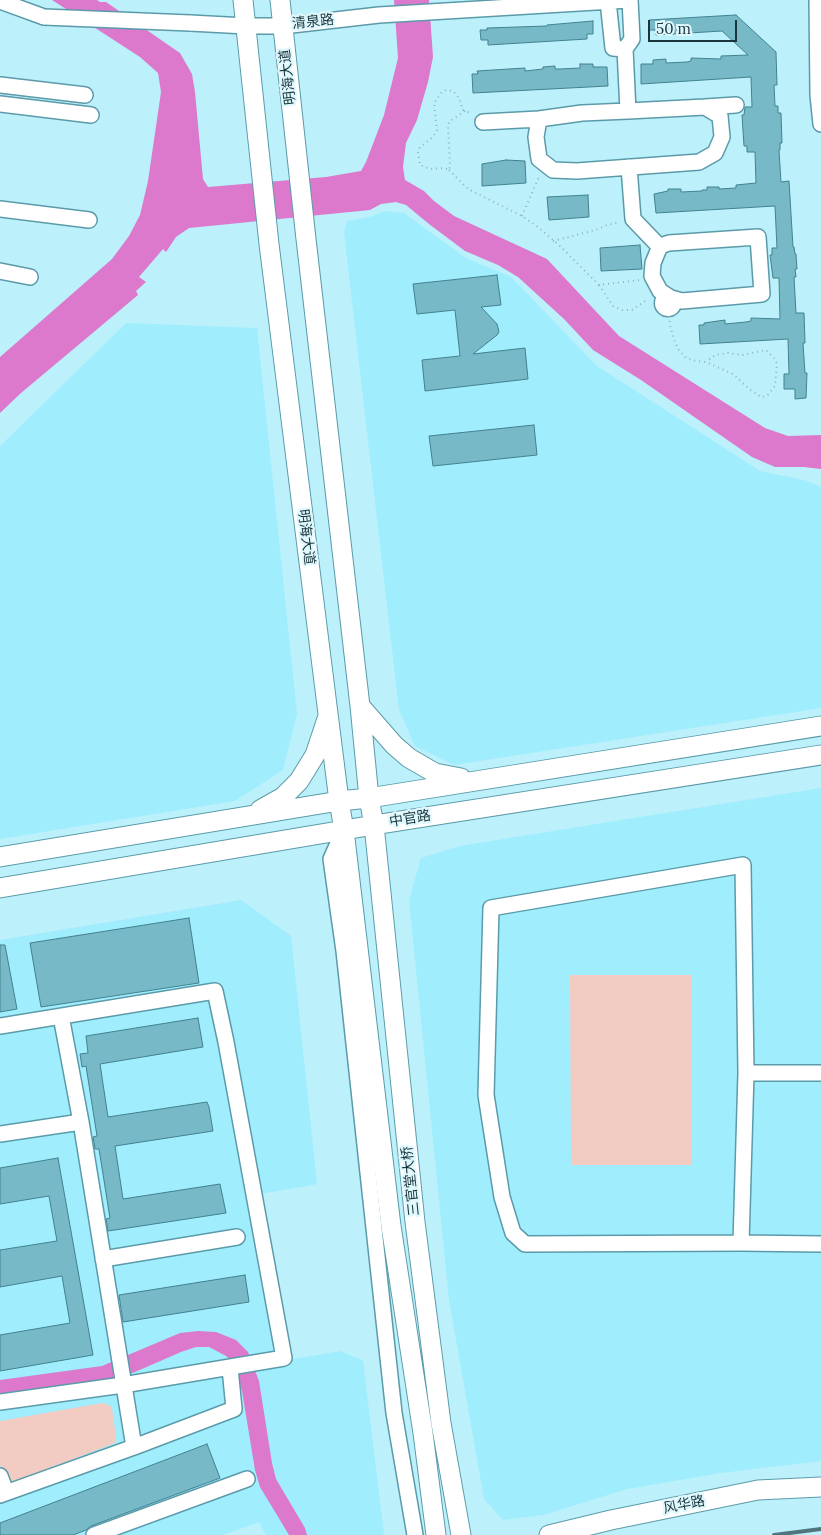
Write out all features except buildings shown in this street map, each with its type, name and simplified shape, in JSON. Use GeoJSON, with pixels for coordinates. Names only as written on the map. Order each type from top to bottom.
{"type":"FeatureCollection","features":[{"type":"Feature","properties":{"kind":"main road"},"geometry":{"type":"LineString","coordinates":[[243,0],[246,26]]}},
{"type":"Feature","properties":{"kind":"main road","name":"明海大道"},"geometry":{"type":"LineString","coordinates":[[280,0],[360,706]]}},
{"type":"Feature","properties":{"kind":"main road","name":"明海大道"},"geometry":{"type":"LineString","coordinates":[[246,26],[269,244],[329,716],[338,801],[344,830]]}},
{"type":"Feature","properties":{"kind":"main road"},"geometry":{"type":"LineString","coordinates":[[360,706],[394,745],[409,758],[435,773],[474,781]]}},
{"type":"Feature","properties":{"kind":"main road"},"geometry":{"type":"LineString","coordinates":[[360,706],[369,798],[374,825]]}},
{"type":"Feature","properties":{"kind":"main road"},"geometry":{"type":"LineString","coordinates":[[251,816],[283,797],[299,781],[315,755],[329,716]]}},
{"type":"Feature","properties":{"kind":"main road","name":"中官路"},"geometry":{"type":"LineString","coordinates":[[0,857],[338,801],[369,798],[820,726]]}},
{"type":"Feature","properties":{"kind":"main road","name":"中官路"},"geometry":{"type":"LineString","coordinates":[[0,888],[374,825],[821,755]]}},
{"type":"Feature","properties":{"kind":"main road","name":"三官堂大桥"},"geometry":{"type":"LineString","coordinates":[[374,825],[415,1222],[441,1423],[461,1535]]}},
{"type":"Feature","properties":{"kind":"main road","name":"三官堂大桥"},"geometry":{"type":"LineString","coordinates":[[344,830],[391,1226],[423,1433],[436,1535]]}},
{"type":"Feature","properties":{"kind":"main road","name":"风华路"},"geometry":{"type":"LineString","coordinates":[[549,1535],[611,1520],[758,1490],[821,1487]]}},
{"type":"Feature","properties":{"kind":"street","name":"清泉路"},"geometry":{"type":"LineString","coordinates":[[0,1],[44,17],[283,26],[379,16],[630,0]]}},
{"type":"Feature","properties":{"kind":"street"},"geometry":{"type":"LineString","coordinates":[[628,111],[625,49],[632,39],[630,0]]}},
{"type":"Feature","properties":{"kind":"street"},"geometry":{"type":"LineString","coordinates":[[817,0],[818,95],[821,124]]}},
{"type":"Feature","properties":{"kind":"street"},"geometry":{"type":"LineString","coordinates":[[608,1],[613,48],[625,49]]}},
{"type":"Feature","properties":{"kind":"street"},"geometry":{"type":"LineString","coordinates":[[0,86],[85,95]]}},
{"type":"Feature","properties":{"kind":"street"},"geometry":{"type":"LineString","coordinates":[[0,104],[91,114]]}},
{"type":"Feature","properties":{"kind":"street"},"geometry":{"type":"LineString","coordinates":[[484,122],[539,119],[582,113],[736,105]]}},
{"type":"Feature","properties":{"kind":"street"},"geometry":{"type":"LineString","coordinates":[[539,119],[536,137],[539,159],[553,170],[578,171],[699,162],[715,153],[722,136],[720,116],[705,107]]}},
{"type":"Feature","properties":{"kind":"street"},"geometry":{"type":"LineString","coordinates":[[629,167],[632,219],[656,244],[660,246],[689,241],[758,237],[762,294],[668,302],[652,277],[654,263],[660,246]]}},
{"type":"Feature","properties":{"kind":"street"},"geometry":{"type":"LineString","coordinates":[[0,208],[89,220]]}},
{"type":"Feature","properties":{"kind":"street"},"geometry":{"type":"LineString","coordinates":[[0,270],[30,277]]}},
{"type":"Feature","properties":{"kind":"street"},"geometry":{"type":"LineString","coordinates":[[344,830],[331,859],[345,961],[394,1413],[415,1535]]}},
{"type":"Feature","properties":{"kind":"street"},"geometry":{"type":"LineString","coordinates":[[741,1243],[746,1073],[743,865],[491,908],[486,1095],[502,1197],[513,1232],[525,1244],[821,1244]]}},
{"type":"Feature","properties":{"kind":"street"},"geometry":{"type":"LineString","coordinates":[[0,1026],[214,991],[234,1081],[284,1358],[123,1385],[0,1402]]}},
{"type":"Feature","properties":{"kind":"street"},"geometry":{"type":"LineString","coordinates":[[61,1016],[81,1122],[134,1447]]}},
{"type":"Feature","properties":{"kind":"street"},"geometry":{"type":"LineString","coordinates":[[746,1073],[821,1074]]}},
{"type":"Feature","properties":{"kind":"street"},"geometry":{"type":"LineString","coordinates":[[0,1134],[81,1122]]}},
{"type":"Feature","properties":{"kind":"street"},"geometry":{"type":"LineString","coordinates":[[103,1259],[237,1237]]}},
{"type":"Feature","properties":{"kind":"street"},"geometry":{"type":"LineString","coordinates":[[0,1476],[3,1494],[134,1447],[234,1408],[230,1368]]}},
{"type":"Feature","properties":{"kind":"street"},"geometry":{"type":"LineString","coordinates":[[94,1535],[247,1479]]}},
{"type":"Feature","properties":{"kind":"path"},"geometry":{"type":"LineString","coordinates":[[484,122],[480,116],[465,111],[459,98],[453,91],[446,90],[441,93],[434,104],[437,130],[433,137],[420,147],[418,152],[420,165],[424,168],[444,168],[449,170],[468,189],[522,216],[553,240],[599,285],[613,306],[622,310],[632,310],[651,297],[656,296],[668,302],[670,325],[678,349],[686,358],[706,362],[733,374],[761,397],[767,396],[775,386],[777,364],[775,359],[766,350],[742,355],[728,353],[715,355],[706,362]]}},
{"type":"Feature","properties":{"kind":"path"},"geometry":{"type":"LineString","coordinates":[[449,170],[448,125],[450,121],[465,111]]}},
{"type":"Feature","properties":{"kind":"path"},"geometry":{"type":"LineString","coordinates":[[522,216],[529,203],[544,162]]}},
{"type":"Feature","properties":{"kind":"path"},"geometry":{"type":"LineString","coordinates":[[553,240],[599,230],[607,225],[632,219]]}},
{"type":"Feature","properties":{"kind":"path"},"geometry":{"type":"LineString","coordinates":[[599,285],[652,277]]}},
{"type":"Feature","properties":{"kind":"shaded area"},"geometry":{"type":"Polygon","coordinates":[[[52,0],[97,0],[106,2],[180,53],[192,74],[203,179],[208,187],[326,177],[361,171],[384,115],[398,58],[394,0],[429,0],[433,57],[417,120],[406,143],[403,167],[405,180],[424,191],[454,216],[547,259],[619,336],[765,428],[788,436],[821,435],[821,469],[775,467],[752,457],[641,380],[593,350],[564,319],[518,277],[498,265],[465,251],[406,205],[396,202],[381,204],[370,210],[189,228],[176,237],[166,252],[163,249],[139,277],[146,282],[136,291],[138,295],[21,393],[0,413],[0,357],[112,259],[129,236],[140,215],[148,181],[161,92],[158,73],[140,57],[52,0]]]}},
{"type":"Feature","properties":{"kind":"shaded area"},"geometry":{"type":"Polygon","coordinates":[[[385,211],[404,213],[466,258],[511,277],[597,366],[760,471],[804,480],[821,487],[821,708],[454,765],[415,746],[399,710],[344,232],[347,221],[370,217],[385,211]]]}},
{"type":"Feature","properties":{"kind":"shaded area"},"geometry":{"type":"Polygon","coordinates":[[[126,323],[257,328],[297,714],[283,770],[235,801],[0,839],[0,446],[126,323]]]}},
{"type":"Feature","properties":{"kind":"shaded area"},"geometry":{"type":"Polygon","coordinates":[[[821,788],[821,1461],[721,1473],[627,1489],[543,1515],[503,1520],[484,1499],[449,1300],[409,900],[421,858],[460,846],[821,788]]]}},
{"type":"Feature","properties":{"kind":"shaded area"},"geometry":{"type":"Polygon","coordinates":[[[241,900],[291,936],[317,1184],[260,1194],[293,1359],[341,1351],[363,1361],[384,1535],[266,1535],[259,1522],[223,1535],[0,1535],[0,940],[241,900]]]}},
{"type":"Feature","properties":{"kind":"shaded area"},"geometry":{"type":"Polygon","coordinates":[[[570,975],[691,975],[692,1165],[571,1165],[570,975]]]}},
{"type":"Feature","properties":{"kind":"shaded area"},"geometry":{"type":"Polygon","coordinates":[[[216,1332],[236,1340],[248,1352],[259,1381],[276,1479],[305,1528],[307,1535],[289,1535],[260,1487],[255,1470],[242,1391],[231,1361],[226,1356],[209,1347],[196,1347],[181,1352],[102,1384],[0,1395],[0,1380],[102,1366],[180,1333],[216,1332]]]}},
{"type":"Feature","properties":{"kind":"shaded area"},"geometry":{"type":"Polygon","coordinates":[[[102,1403],[112,1408],[115,1443],[13,1482],[6,1482],[0,1465],[0,1421],[102,1403]]]}},
{"type":"Feature","properties":{"kind":"railway"},"geometry":{"type":"LineString","coordinates":[[774,1535],[821,1529]]}}]}
